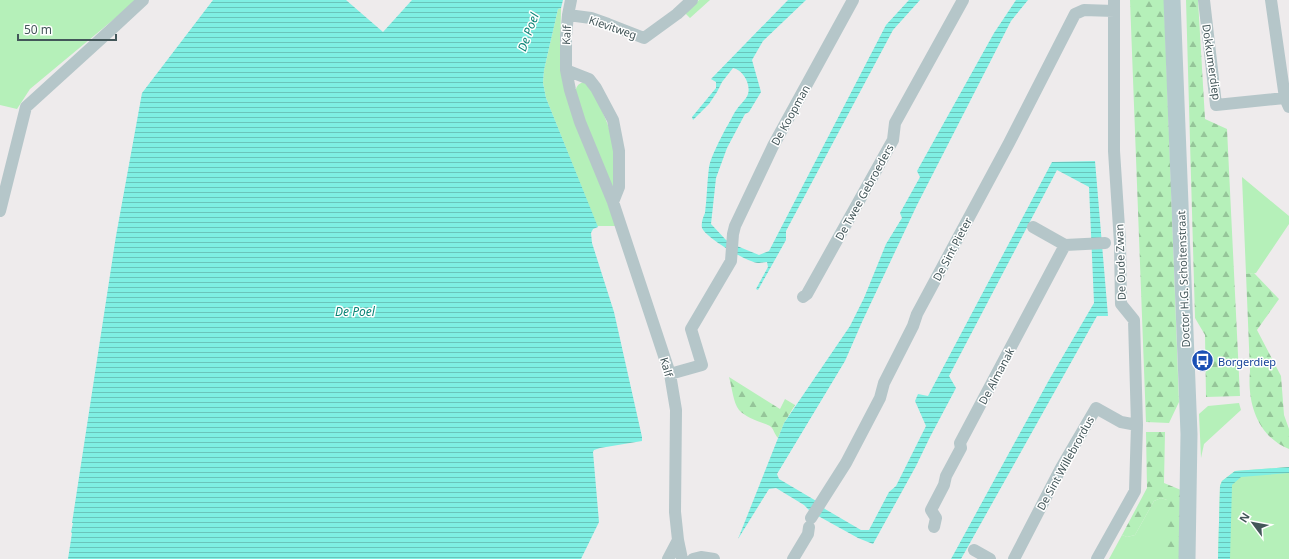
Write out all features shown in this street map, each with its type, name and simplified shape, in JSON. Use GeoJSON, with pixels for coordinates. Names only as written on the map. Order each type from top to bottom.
{"type":"FeatureCollection","features":[{"type":"Feature","properties":{"kind":"main road","name":"Doctor H.G. Scholtenstraat"},"geometry":{"type":"LineString","coordinates":[[1172,0],[1189,434],[1187,559]]}},
{"type":"Feature","properties":{"kind":"street"},"geometry":{"type":"LineString","coordinates":[[0,211],[26,107],[143,0]]}},
{"type":"Feature","properties":{"kind":"street","name":"Kalf"},"geometry":{"type":"LineString","coordinates":[[571,0],[568,15],[566,70],[570,90],[580,122],[613,202],[670,374],[676,410],[675,512],[682,559]]}},
{"type":"Feature","properties":{"kind":"street","name":"Kievitweg"},"geometry":{"type":"LineString","coordinates":[[568,15],[591,18],[644,38],[677,14],[692,0]]}},
{"type":"Feature","properties":{"kind":"street","name":"De Koopman"},"geometry":{"type":"LineString","coordinates":[[670,374],[702,365],[692,329],[731,261],[732,237],[735,226],[774,146],[853,0]]}},
{"type":"Feature","properties":{"kind":"street","name":"De Twee Gebroeders"},"geometry":{"type":"LineString","coordinates":[[803,297],[807,294],[893,140],[895,123],[963,0]]}},
{"type":"Feature","properties":{"kind":"street","name":"Dokkumerdiep"},"geometry":{"type":"LineString","coordinates":[[1204,0],[1216,105],[1287,103]]}},
{"type":"Feature","properties":{"kind":"street"},"geometry":{"type":"LineString","coordinates":[[1271,0],[1287,103]]}},
{"type":"Feature","properties":{"kind":"street","name":"De Oude Zwan"},"geometry":{"type":"LineString","coordinates":[[1098,559],[1134,491],[1137,425],[1134,320],[1121,304],[1120,243],[1114,151],[1114,6]]}},
{"type":"Feature","properties":{"kind":"street","name":"De Sint Pieter"},"geometry":{"type":"LineString","coordinates":[[793,559],[808,534],[810,523],[846,463],[874,411],[880,398],[884,383],[913,326],[917,314],[1009,143],[1076,14],[1084,10],[1114,6]]}},
{"type":"Feature","properties":{"kind":"street"},"geometry":{"type":"LineString","coordinates":[[566,70],[590,79],[613,120],[619,151],[619,187],[613,202]]}},
{"type":"Feature","properties":{"kind":"street"},"geometry":{"type":"LineString","coordinates":[[1033,227],[1066,245],[1105,244]]}},
{"type":"Feature","properties":{"kind":"street","name":"De Almanak"},"geometry":{"type":"LineString","coordinates":[[934,527],[936,518],[931,510],[944,485],[946,476],[961,448],[960,443],[1066,245]]}},
{"type":"Feature","properties":{"kind":"street","name":"De Sint Willebrordus"},"geometry":{"type":"LineString","coordinates":[[1014,559],[1061,468],[1096,408],[1121,422],[1137,425]]}},
{"type":"Feature","properties":{"kind":"street"},"geometry":{"type":"LineString","coordinates":[[668,559],[678,540]]}},
{"type":"Feature","properties":{"kind":"street"},"geometry":{"type":"LineString","coordinates":[[974,550],[990,559]]}},
{"type":"Feature","properties":{"kind":"street"},"geometry":{"type":"LineString","coordinates":[[693,559],[701,557],[714,559]]}},
{"type":"Feature","properties":{"kind":"green space"},"geometry":{"type":"Polygon","coordinates":[[[0,0],[137,0],[30,89],[17,109],[0,105],[0,0]]]}},
{"type":"Feature","properties":{"kind":"green space"},"geometry":{"type":"Polygon","coordinates":[[[699,0],[710,0],[690,18],[685,13],[699,0]]]}},
{"type":"Feature","properties":{"kind":"green space"},"geometry":{"type":"Polygon","coordinates":[[[1130,0],[1164,0],[1179,402],[1169,423],[1146,422],[1130,0]]]}},
{"type":"Feature","properties":{"kind":"green space"},"geometry":{"type":"Polygon","coordinates":[[[1186,0],[1198,0],[1205,119],[1227,129],[1240,396],[1206,397],[1205,335],[1195,318],[1186,0]]]}},
{"type":"Feature","properties":{"kind":"green space"},"geometry":{"type":"Polygon","coordinates":[[[561,8],[560,58],[564,85],[616,226],[597,226],[546,98],[543,83],[544,70],[558,9],[561,8]]]}},
{"type":"Feature","properties":{"kind":"green space"},"geometry":{"type":"Polygon","coordinates":[[[584,82],[588,83],[596,97],[611,136],[614,155],[615,188],[611,189],[575,94],[577,86],[584,82]]]}},
{"type":"Feature","properties":{"kind":"green space"},"geometry":{"type":"Polygon","coordinates":[[[1242,177],[1289,216],[1289,224],[1256,273],[1246,274],[1242,177]]]}},
{"type":"Feature","properties":{"kind":"green space"},"geometry":{"type":"Polygon","coordinates":[[[1254,273],[1279,299],[1257,330],[1281,376],[1284,415],[1289,429],[1289,449],[1269,436],[1262,427],[1256,417],[1250,394],[1246,274],[1254,273]]]}},
{"type":"Feature","properties":{"kind":"green space"},"geometry":{"type":"Polygon","coordinates":[[[729,377],[780,409],[785,399],[795,405],[784,423],[778,438],[770,426],[750,418],[739,410],[734,399],[729,377]]]}},
{"type":"Feature","properties":{"kind":"green space"},"geometry":{"type":"Polygon","coordinates":[[[1239,403],[1241,410],[1204,444],[1201,458],[1199,414],[1208,406],[1239,403]]]}},
{"type":"Feature","properties":{"kind":"green space"},"geometry":{"type":"Polygon","coordinates":[[[1146,432],[1165,432],[1164,483],[1181,490],[1180,559],[1167,559],[1167,500],[1161,498],[1154,501],[1135,535],[1127,537],[1122,535],[1147,488],[1146,432]]]}},
{"type":"Feature","properties":{"kind":"green space"},"geometry":{"type":"Polygon","coordinates":[[[1289,467],[1289,559],[1218,559],[1220,486],[1222,481],[1235,471],[1289,467]]]}},
{"type":"Feature","properties":{"kind":"green space"},"geometry":{"type":"Polygon","coordinates":[[[1161,498],[1167,500],[1167,559],[1109,559],[1122,535],[1127,537],[1135,535],[1154,501],[1161,498]]]}},
{"type":"Feature","properties":{"kind":"water","name":"De Poel"},"geometry":{"type":"Polygon","coordinates":[[[213,0],[346,0],[383,32],[412,0],[563,0],[561,8],[558,9],[544,70],[543,83],[546,98],[598,227],[593,229],[591,233],[592,243],[614,312],[642,437],[642,441],[600,448],[594,450],[593,452],[599,522],[581,559],[68,559],[72,523],[116,236],[142,93],[213,0]]]}},
{"type":"Feature","properties":{"kind":"water"},"geometry":{"type":"Polygon","coordinates":[[[788,0],[806,0],[763,41],[752,60],[761,92],[749,112],[745,114],[727,148],[716,178],[711,224],[726,240],[759,255],[769,251],[886,25],[909,0],[920,0],[893,30],[786,231],[786,240],[758,290],[756,289],[768,267],[767,262],[758,263],[745,259],[711,238],[702,228],[702,220],[705,213],[709,167],[712,158],[734,113],[748,94],[749,90],[747,82],[743,74],[737,69],[733,68],[722,82],[709,104],[693,120],[692,117],[716,88],[716,82],[711,79],[788,0]]]}},
{"type":"Feature","properties":{"kind":"water"},"geometry":{"type":"Polygon","coordinates":[[[1016,0],[1028,0],[1011,21],[917,205],[845,361],[777,474],[779,479],[861,530],[869,530],[889,492],[896,486],[926,426],[915,401],[918,394],[928,396],[1052,162],[1095,161],[1108,316],[1097,316],[961,559],[951,559],[1049,380],[1094,303],[1089,187],[1057,170],[949,376],[956,388],[916,466],[873,544],[858,538],[811,512],[804,505],[776,488],[769,489],[738,539],[784,423],[850,326],[864,298],[886,244],[902,218],[900,213],[920,177],[917,171],[994,33],[1016,0]]]}},
{"type":"Feature","properties":{"kind":"water"},"geometry":{"type":"Polygon","coordinates":[[[1289,467],[1289,473],[1241,477],[1232,485],[1230,559],[1218,559],[1220,486],[1222,481],[1235,471],[1289,467]]]}},
{"type":"Feature","properties":{"kind":"place","name":"Borgerdiep"},"geometry":{"type":"Point","coordinates":[1202,361]}}]}
